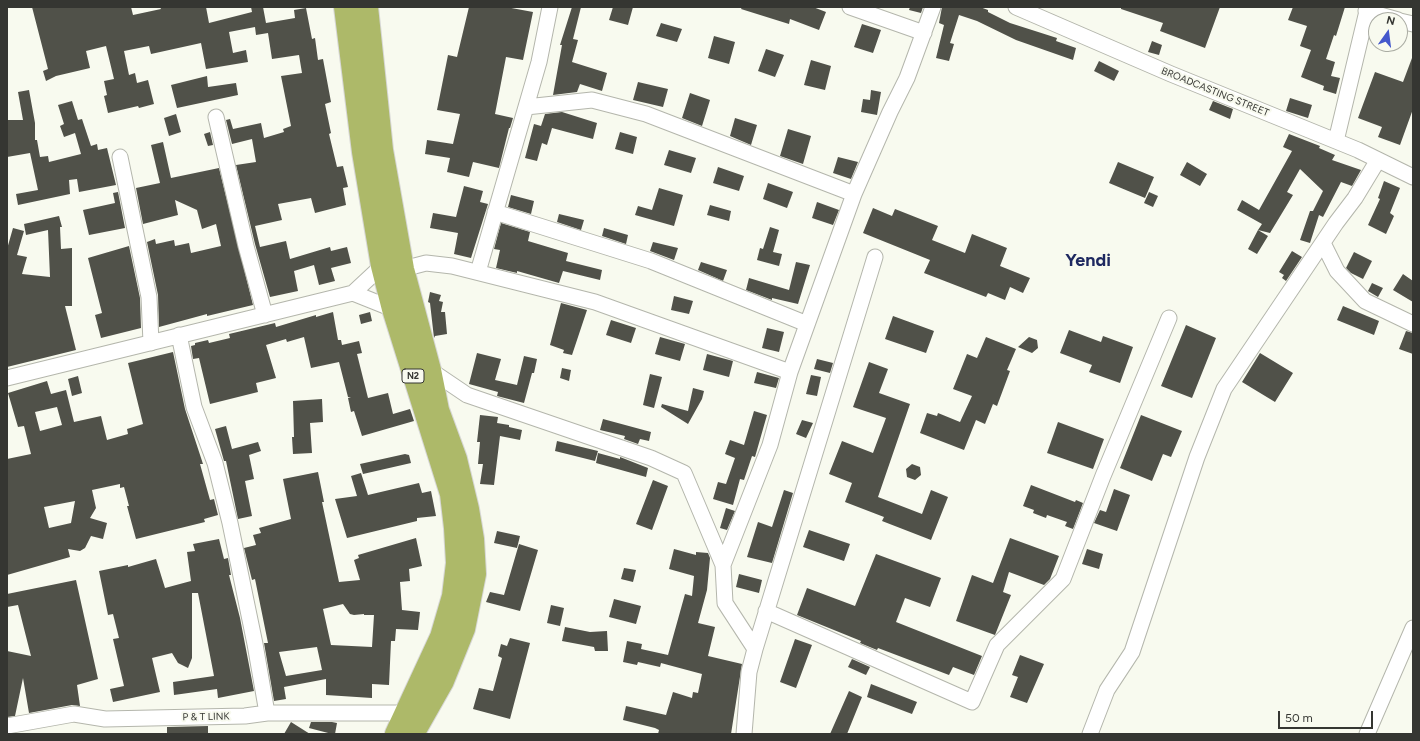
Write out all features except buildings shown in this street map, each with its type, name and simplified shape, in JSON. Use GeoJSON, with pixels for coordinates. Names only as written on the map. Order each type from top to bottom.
{"type":"FeatureCollection","features":[{"type":"Feature","properties":{"kind":"highway","name":"N2"},"geometry":{"type":"LineString","coordinates":[[345,7],[363,152],[390,270],[430,370],[438,410],[456,459],[468,509],[473,539],[475,574],[464,629],[443,681],[413,734]]}},
{"type":"Feature","properties":{"kind":"highway","name":"N2"},"geometry":{"type":"LineString","coordinates":[[367,7],[382,150],[393,309],[451,494],[457,563],[453,596],[440,637],[396,734]]}},
{"type":"Feature","properties":{"kind":"street"},"geometry":{"type":"LineString","coordinates":[[478,272],[539,62],[550,7]]}},
{"type":"Feature","properties":{"kind":"street"},"geometry":{"type":"LineString","coordinates":[[850,7],[924,33]]}},
{"type":"Feature","properties":{"kind":"street"},"geometry":{"type":"LineString","coordinates":[[723,565],[770,445],[790,372],[854,194],[890,112],[907,78],[933,7]]}},
{"type":"Feature","properties":{"kind":"street","name":"BROADCASTING STREET"},"geometry":{"type":"LineString","coordinates":[[1016,7],[1171,74],[1336,141],[1413,177]]}},
{"type":"Feature","properties":{"kind":"street"},"geometry":{"type":"LineString","coordinates":[[1336,141],[1347,102],[1367,9]]}},
{"type":"Feature","properties":{"kind":"street"},"geometry":{"type":"LineString","coordinates":[[526,107],[592,100],[646,114],[854,194]]}},
{"type":"Feature","properties":{"kind":"street"},"geometry":{"type":"LineString","coordinates":[[216,117],[246,246],[265,315]]}},
{"type":"Feature","properties":{"kind":"street"},"geometry":{"type":"LineString","coordinates":[[120,157],[149,297],[151,343]]}},
{"type":"Feature","properties":{"kind":"street"},"geometry":{"type":"LineString","coordinates":[[1090,734],[1107,690],[1132,652],[1196,457],[1224,389],[1324,243],[1336,223],[1355,198],[1378,160]]}},
{"type":"Feature","properties":{"kind":"street"},"geometry":{"type":"LineString","coordinates":[[496,212],[651,261],[807,324]]}},
{"type":"Feature","properties":{"kind":"street"},"geometry":{"type":"LineString","coordinates":[[1324,243],[1337,271],[1365,302],[1413,324]]}},
{"type":"Feature","properties":{"kind":"street"},"geometry":{"type":"LineString","coordinates":[[744,734],[749,672],[755,649],[875,257]]}},
{"type":"Feature","properties":{"kind":"street"},"geometry":{"type":"LineString","coordinates":[[7,378],[353,293],[390,270],[426,263],[452,266],[595,302],[790,372]]}},
{"type":"Feature","properties":{"kind":"street"},"geometry":{"type":"LineString","coordinates":[[353,293],[393,309]]}},
{"type":"Feature","properties":{"kind":"street"},"geometry":{"type":"LineString","coordinates":[[766,611],[972,702],[997,645],[1063,579],[1103,476],[1170,318]]}},
{"type":"Feature","properties":{"kind":"street"},"geometry":{"type":"LineString","coordinates":[[179,335],[194,407],[215,463],[230,523],[255,644],[267,713]]}},
{"type":"Feature","properties":{"kind":"street"},"geometry":{"type":"LineString","coordinates":[[430,370],[467,395],[651,458],[684,473],[723,565],[725,603],[755,649]]}},
{"type":"Feature","properties":{"kind":"street"},"geometry":{"type":"LineString","coordinates":[[1367,734],[1413,628]]}},
{"type":"Feature","properties":{"kind":"street","name":"P & T LINK"},"geometry":{"type":"LineString","coordinates":[[7,726],[74,714],[105,719],[246,716],[267,713],[406,713]]}},
{"type":"Feature","properties":{"kind":"district","name":"Yendi"},"geometry":{"type":"Point","coordinates":[1088,261]}}]}
